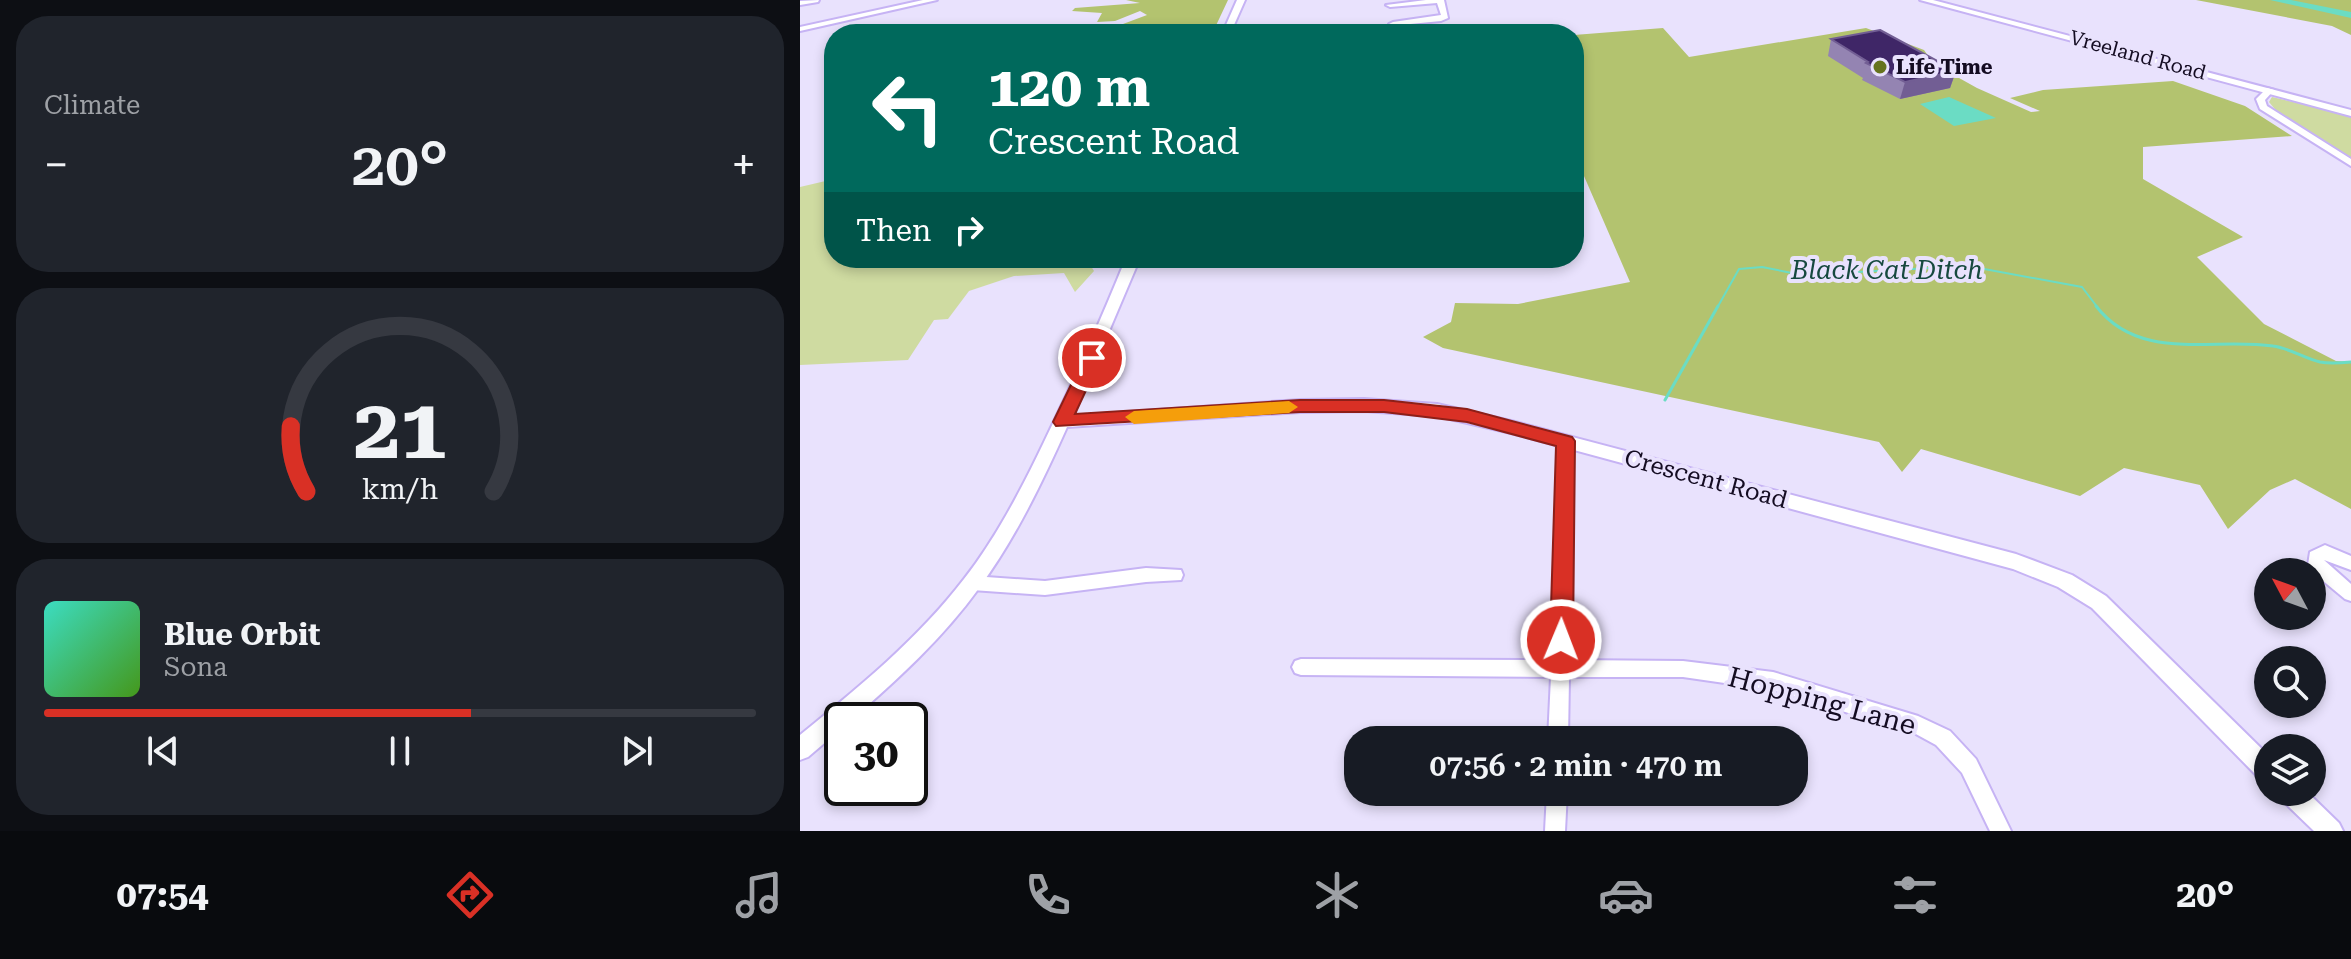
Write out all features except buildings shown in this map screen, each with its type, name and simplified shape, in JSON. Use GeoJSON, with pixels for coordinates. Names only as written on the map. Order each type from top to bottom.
{"type":"FeatureCollection","features":[{"type":"Feature","properties":{"kind":"street"},"geometry":{"type":"LineString","coordinates":[[800,3],[815,0]]}},
{"type":"Feature","properties":{"kind":"street"},"geometry":{"type":"LineString","coordinates":[[800,29],[933,0]]}},
{"type":"Feature","properties":{"kind":"street"},"geometry":{"type":"LineString","coordinates":[[1230,24],[1241,0]]}},
{"type":"Feature","properties":{"kind":"street","name":"Vreeland Road"},"geometry":{"type":"LineString","coordinates":[[1924,0],[2351,113]]}},
{"type":"Feature","properties":{"kind":"street"},"geometry":{"type":"LineString","coordinates":[[1440,1],[1445,16],[1393,24],[1390,2],[1440,1]]}},
{"type":"Feature","properties":{"kind":"street"},"geometry":{"type":"LineString","coordinates":[[2235,81],[2251,88],[2265,109],[2351,163]]}},
{"type":"Feature","properties":{"kind":"street"},"geometry":{"type":"LineString","coordinates":[[2260,99],[2270,90]]}},
{"type":"Feature","properties":{"kind":"street"},"geometry":{"type":"LineString","coordinates":[[800,749],[897,666],[972,583],[1004,536],[1062,422],[1129,268]]}},
{"type":"Feature","properties":{"kind":"street","name":"Crescent Road"},"geometry":{"type":"LineString","coordinates":[[1062,422],[1300,406],[1364,405],[1437,410],[1566,441],[2016,562],[2065,581],[2110,612],[2254,757]]}},
{"type":"Feature","properties":{"kind":"street"},"geometry":{"type":"LineString","coordinates":[[1559,726],[1566,441]]}},
{"type":"Feature","properties":{"kind":"street"},"geometry":{"type":"LineString","coordinates":[[2351,563],[2325,552],[2316,557],[2316,565],[2351,594]]}},
{"type":"Feature","properties":{"kind":"street"},"geometry":{"type":"LineString","coordinates":[[972,583],[1045,588],[1135,576],[1175,575]]}},
{"type":"Feature","properties":{"kind":"street","name":"Hopping Lane"},"geometry":{"type":"LineString","coordinates":[[1301,667],[1561,668],[1724,673],[1773,681],[1918,725],[1943,738],[1958,752],[2001,831]]}},
{"type":"Feature","properties":{"kind":"street"},"geometry":{"type":"LineString","coordinates":[[1555,831],[1556,806]]}},
{"type":"Feature","properties":{"kind":"street"},"geometry":{"type":"LineString","coordinates":[[2305,806],[2331,831]]}},
{"type":"Feature","properties":{"kind":"shaded area"},"geometry":{"type":"Polygon","coordinates":[[[1126,0],[1228,0],[1217,24],[1123,24],[1147,15],[1140,11],[1115,21],[1097,22],[1102,13],[1072,11],[1075,8],[1140,3],[1126,0]]]}},
{"type":"Feature","properties":{"kind":"shaded area"},"geometry":{"type":"Polygon","coordinates":[[[2196,0],[2351,0],[2351,35],[2332,26],[2196,0]]]}},
{"type":"Feature","properties":{"kind":"shaded area"},"geometry":{"type":"Polygon","coordinates":[[[1663,28],[1689,57],[1866,28],[1924,50],[1934,64],[1977,88],[2031,112],[2040,111],[2010,98],[2043,90],[2173,81],[2245,106],[2292,136],[2143,147],[2143,179],[2243,237],[2197,257],[2264,324],[2336,361],[2351,362],[2351,509],[2295,479],[2270,490],[2228,529],[2200,485],[2124,468],[2080,496],[1921,449],[1902,472],[1879,442],[1443,348],[1423,337],[1451,322],[1455,303],[1518,304],[1630,282],[1584,176],[1584,34],[1663,28]]]}},
{"type":"Feature","properties":{"kind":"shaded area"},"geometry":{"type":"Polygon","coordinates":[[[1949,97],[1996,118],[1954,126],[1920,104],[1949,97]]]}},
{"type":"Feature","properties":{"kind":"shaded area"},"geometry":{"type":"Polygon","coordinates":[[[2272,97],[2351,116],[2351,158],[2279,114],[2269,102],[2272,97]]]}},
{"type":"Feature","properties":{"kind":"shaded area"},"geometry":{"type":"Polygon","coordinates":[[[824,181],[824,268],[1092,268],[1094,271],[1075,292],[1064,273],[1014,276],[969,291],[948,319],[934,320],[908,360],[800,365],[800,187],[824,181]]]}},
{"type":"Feature","properties":{"kind":"waterway"},"geometry":{"type":"LineString","coordinates":[[2275,0],[2351,15]]}},
{"type":"Feature","properties":{"kind":"waterway","name":"Black Cat Ditch"},"geometry":{"type":"LineString","coordinates":[[1717,308],[1739,269],[1762,267],[1802,275],[1968,266],[2082,287],[2098,308]]}},
{"type":"Feature","properties":{"kind":"waterway","name":"Black Cat Ditch"},"geometry":{"type":"LineString","coordinates":[[1665,400],[1718,306]]}},
{"type":"Feature","properties":{"kind":"waterway","name":"Black Cat Ditch"},"geometry":{"type":"LineString","coordinates":[[2098,308],[2114,324],[2134,335],[2156,341],[2273,346],[2320,362],[2351,362]]}},
{"type":"Feature","properties":{"kind":"slow traffic"},"geometry":{"type":"LineString","coordinates":[[1134,417],[1289,407]]}},
{"type":"Feature","properties":{"kind":"place","name":"Life Time"},"geometry":{"type":"Point","coordinates":[1880,67]}},
{"type":"Feature","properties":{"kind":"route"},"geometry":{"type":"LineString","coordinates":[[1092,358],[1062,422],[1300,406],[1384,406],[1437,410],[1566,441],[1561,640]]}}]}
